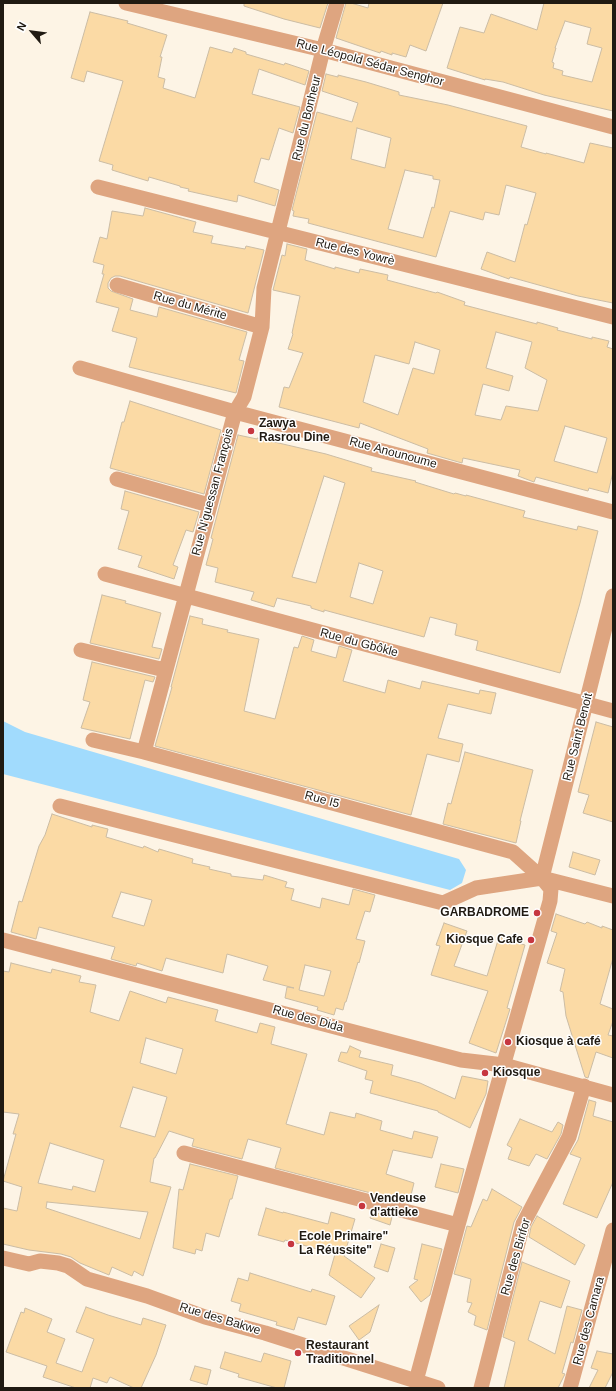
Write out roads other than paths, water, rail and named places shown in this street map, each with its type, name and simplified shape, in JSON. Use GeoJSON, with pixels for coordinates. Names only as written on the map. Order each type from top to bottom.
{"type":"FeatureCollection","features":[{"type":"Feature","properties":{"kind":"street","name":"Rue Léopold Sédar Senghor"},"geometry":{"type":"LineString","coordinates":[[126,3],[323,50],[613,127]]}},
{"type":"Feature","properties":{"kind":"street","name":"Rue du Bonheur"},"geometry":{"type":"LineString","coordinates":[[278,233],[336,3]]}},
{"type":"Feature","properties":{"kind":"street","name":"Rue des Yowrè"},"geometry":{"type":"LineString","coordinates":[[98,187],[613,317]]}},
{"type":"Feature","properties":{"kind":"street","name":"Rue N'guessan François"},"geometry":{"type":"LineString","coordinates":[[144,752],[235,412],[244,397],[262,327],[264,288],[278,233]]}},
{"type":"Feature","properties":{"kind":"street","name":"Rue du Mérite"},"geometry":{"type":"LineString","coordinates":[[117,285],[262,327]]}},
{"type":"Feature","properties":{"kind":"street","name":"Rue Anounoume"},"geometry":{"type":"LineString","coordinates":[[80,368],[235,412],[613,512]]}},
{"type":"Feature","properties":{"kind":"street"},"geometry":{"type":"LineString","coordinates":[[117,479],[209,505]]}},
{"type":"Feature","properties":{"kind":"street","name":"Rue du Gbôkle"},"geometry":{"type":"LineString","coordinates":[[104,574],[613,710]]}},
{"type":"Feature","properties":{"kind":"street","name":"Rue Saint Benoit"},"geometry":{"type":"LineString","coordinates":[[542,878],[613,596]]}},
{"type":"Feature","properties":{"kind":"street"},"geometry":{"type":"LineString","coordinates":[[81,650],[165,670]]}},
{"type":"Feature","properties":{"kind":"street","name":"Rue I5"},"geometry":{"type":"LineString","coordinates":[[93,740],[144,752],[513,852],[542,878]]}},
{"type":"Feature","properties":{"kind":"street"},"geometry":{"type":"LineString","coordinates":[[60,806],[443,903],[476,888],[542,878],[613,896]]}},
{"type":"Feature","properties":{"kind":"street"},"geometry":{"type":"LineString","coordinates":[[416,1381],[458,1224],[550,901],[551,890],[542,878]]}},
{"type":"Feature","properties":{"kind":"street","name":"Rue des Dida"},"geometry":{"type":"LineString","coordinates":[[3,940],[461,1060],[504,1065],[613,1094]]}},
{"type":"Feature","properties":{"kind":"street","name":"Rue des Birifor"},"geometry":{"type":"LineString","coordinates":[[481,1388],[523,1224],[569,1137],[584,1086]]}},
{"type":"Feature","properties":{"kind":"street"},"geometry":{"type":"LineString","coordinates":[[184,1153],[458,1224]]}},
{"type":"Feature","properties":{"kind":"street","name":"Rue des Camara"},"geometry":{"type":"LineString","coordinates":[[570,1388],[613,1230]]}},
{"type":"Feature","properties":{"kind":"street","name":"Rue des Bakwe"},"geometry":{"type":"LineString","coordinates":[[3,1258],[29,1264],[40,1261],[58,1263],[68,1266],[87,1280],[147,1296],[206,1317],[272,1335],[438,1388]]}},
{"type":"Feature","properties":{"kind":"water"},"geometry":{"type":"Polygon","coordinates":[[[3,721],[25,732],[459,859],[466,870],[462,883],[450,890],[3,774],[3,721]]]}},
{"type":"Feature","properties":{"kind":"place","name":"Zawya Rasrou Dine"},"geometry":{"type":"Point","coordinates":[251,431]}},
{"type":"Feature","properties":{"kind":"place","name":"GARBADROME"},"geometry":{"type":"Point","coordinates":[537,913]}},
{"type":"Feature","properties":{"kind":"place","name":"Kiosque Cafe"},"geometry":{"type":"Point","coordinates":[531,940]}},
{"type":"Feature","properties":{"kind":"place","name":"Kiosque à café"},"geometry":{"type":"Point","coordinates":[508,1042]}},
{"type":"Feature","properties":{"kind":"place","name":"Kiosque"},"geometry":{"type":"Point","coordinates":[485,1073]}},
{"type":"Feature","properties":{"kind":"place","name":"Vendeuse d'attieke"},"geometry":{"type":"Point","coordinates":[362,1206]}},
{"type":"Feature","properties":{"kind":"place","name":"Ecole Primaire\" La Réussite\""},"geometry":{"type":"Point","coordinates":[291,1244]}},
{"type":"Feature","properties":{"kind":"place","name":"Restaurant Traditionnel"},"geometry":{"type":"Point","coordinates":[298,1353]}}]}
